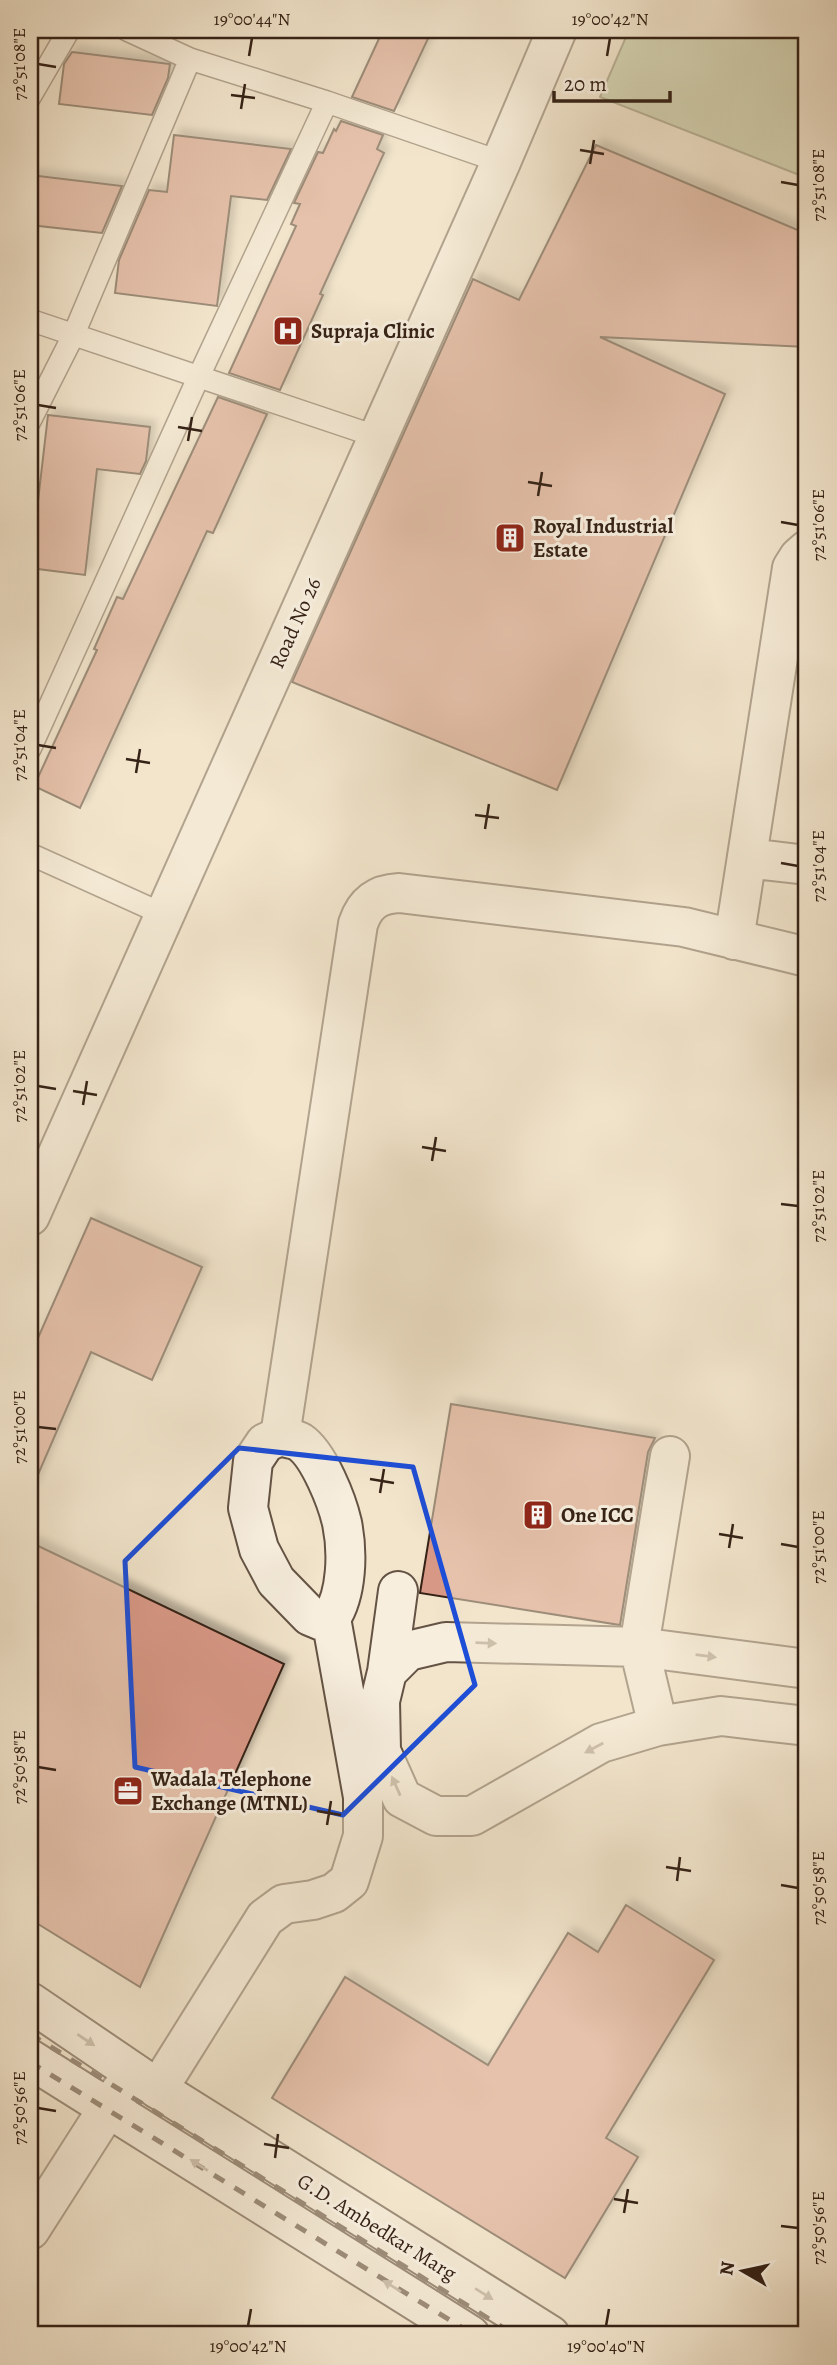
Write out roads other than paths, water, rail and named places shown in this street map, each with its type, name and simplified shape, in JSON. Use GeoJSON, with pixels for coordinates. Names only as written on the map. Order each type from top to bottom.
{"type":"FeatureCollection","features":[{"type":"Feature","properties":{"kind":"street","name":"Road No 26"},"geometry":{"type":"LineString","coordinates":[[30,1216],[501,162],[557,30]]}},
{"type":"Feature","properties":{"kind":"street"},"geometry":{"type":"LineString","coordinates":[[734,940],[792,568],[807,551]]}},
{"type":"Feature","properties":{"kind":"street"},"geometry":{"type":"LineString","coordinates":[[747,858],[807,865]]}},
{"type":"Feature","properties":{"kind":"street"},"geometry":{"type":"LineString","coordinates":[[280,1436],[358,924],[362,910],[370,901],[385,894],[399,893],[684,927],[807,957]]}},
{"type":"Feature","properties":{"kind":"street"},"geometry":{"type":"LineString","coordinates":[[280,1436],[299,1442],[312,1455],[325,1476],[342,1522],[345,1553],[342,1588],[337,1609],[331,1618],[322,1621],[310,1616],[276,1581],[259,1549],[248,1508],[253,1461],[265,1443],[280,1436]]}},
{"type":"Feature","properties":{"kind":"street"},"geometry":{"type":"LineString","coordinates":[[658,1726],[639,1647],[670,1455]]}},
{"type":"Feature","properties":{"kind":"street"},"geometry":{"type":"LineString","coordinates":[[406,1591],[397,1661],[380,1701],[381,1751],[402,1798],[436,1816],[472,1816],[601,1743],[658,1726],[722,1716],[807,1726]]}},
{"type":"Feature","properties":{"kind":"street"},"geometry":{"type":"LineString","coordinates":[[30,2230],[108,2108],[146,2081],[265,1918],[284,1905],[334,1893],[349,1881],[363,1836],[363,1797],[331,1618]]}},
{"type":"Feature","properties":{"kind":"street"},"geometry":{"type":"LineString","coordinates":[[397,1661],[446,1642],[639,1647],[807,1669]]}},
{"type":"Feature","properties":{"kind":"street","name":"G.D. Ambedkar Marg"},"geometry":{"type":"LineString","coordinates":[[30,2002],[146,2081],[550,2335]]}},
{"type":"Feature","properties":{"kind":"street","name":"G.D. Ambedkar Marg"},"geometry":{"type":"LineString","coordinates":[[30,2059],[470,2335]]}},
{"type":"Feature","properties":{"kind":"lane"},"geometry":{"type":"LineString","coordinates":[[30,97],[69,30]]}},
{"type":"Feature","properties":{"kind":"lane"},"geometry":{"type":"LineString","coordinates":[[127,30],[190,59],[327,102],[501,162]]}},
{"type":"Feature","properties":{"kind":"lane"},"geometry":{"type":"LineString","coordinates":[[30,421],[73,336],[190,59]]}},
{"type":"Feature","properties":{"kind":"lane"},"geometry":{"type":"LineString","coordinates":[[30,749],[327,102]]}},
{"type":"Feature","properties":{"kind":"lane"},"geometry":{"type":"LineString","coordinates":[[30,320],[378,438]]}},
{"type":"Feature","properties":{"kind":"lane"},"geometry":{"type":"LineString","coordinates":[[30,854],[165,915]]}},
{"type":"Feature","properties":{"kind":"railway"},"geometry":{"type":"LineString","coordinates":[[30,2034],[515,2335]]}},
{"type":"Feature","properties":{"kind":"railway"},"geometry":{"type":"LineString","coordinates":[[30,2062],[474,2335]]}},
{"type":"Feature","properties":{"kind":"place","name":"Supraja Clinic"},"geometry":{"type":"Point","coordinates":[288,331]}},
{"type":"Feature","properties":{"kind":"place","name":"Royal Industrial Estate"},"geometry":{"type":"Point","coordinates":[510,538]}},
{"type":"Feature","properties":{"kind":"place","name":"One ICC"},"geometry":{"type":"Point","coordinates":[538,1515]}},
{"type":"Feature","properties":{"kind":"place","name":"Wadala Telephone Exchange (MTNL)"},"geometry":{"type":"Point","coordinates":[128,1791]}}]}
